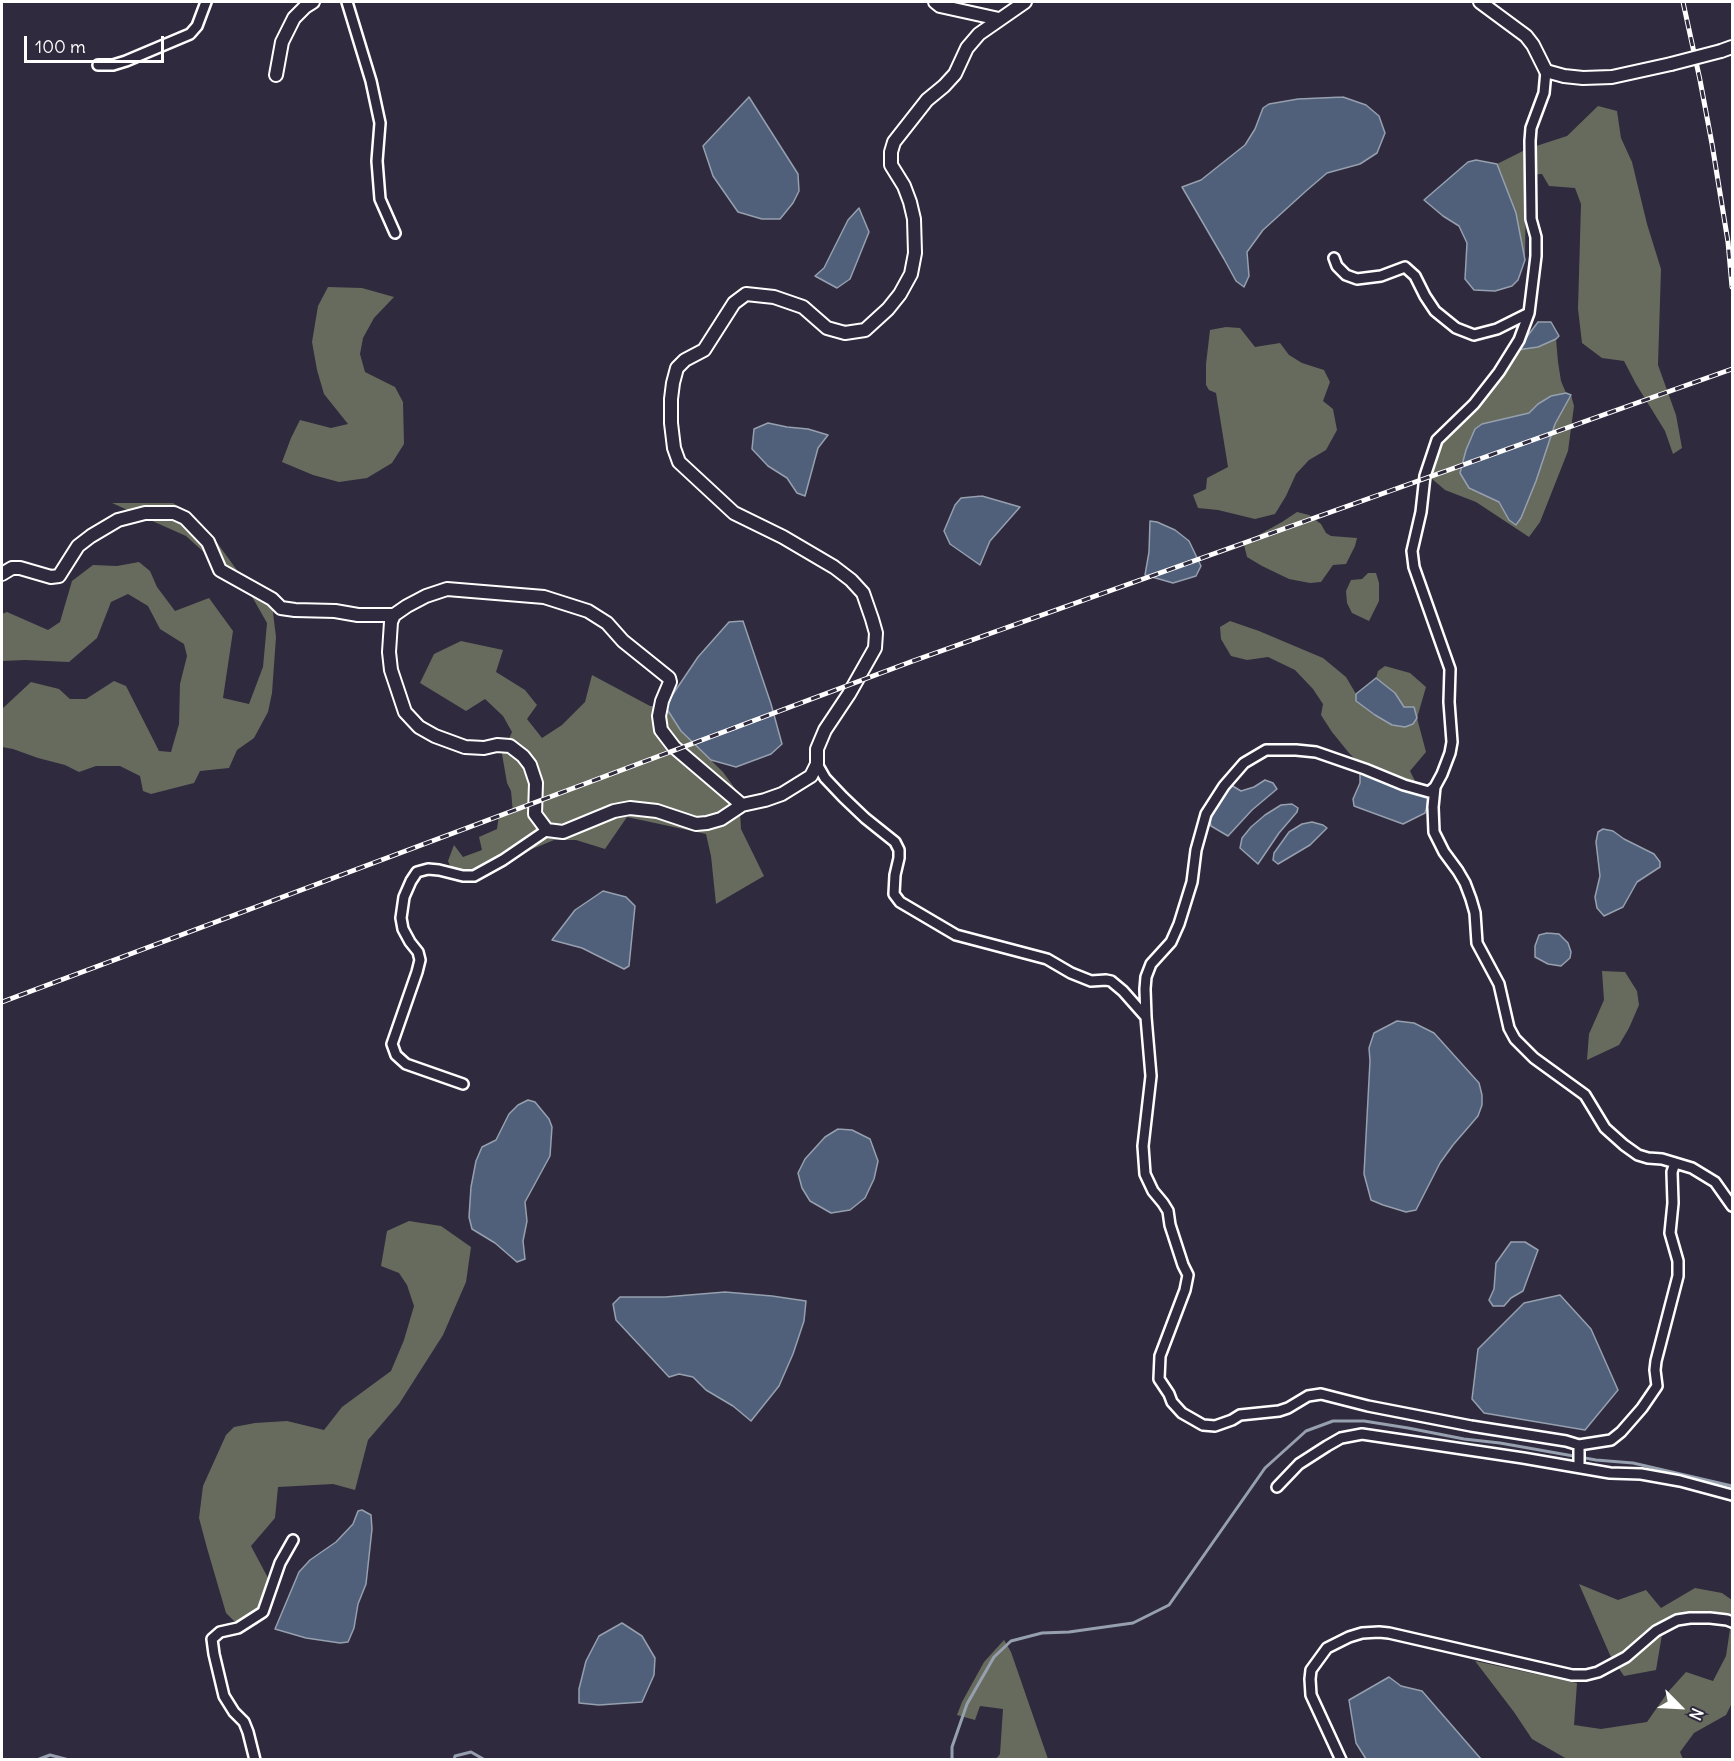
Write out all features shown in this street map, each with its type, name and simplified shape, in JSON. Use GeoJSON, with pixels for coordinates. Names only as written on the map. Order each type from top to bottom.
{"type":"FeatureCollection","features":[{"type":"Feature","properties":{"kind":"street"},"geometry":{"type":"LineString","coordinates":[[98,65],[113,65],[126,61],[190,34],[197,26],[207,2]]}},
{"type":"Feature","properties":{"kind":"street"},"geometry":{"type":"LineString","coordinates":[[276,75],[282,42],[294,18],[304,7],[313,2]]}},
{"type":"Feature","properties":{"kind":"street"},"geometry":{"type":"LineString","coordinates":[[347,2],[371,81],[380,123],[377,161],[380,199],[395,233]]}},
{"type":"Feature","properties":{"kind":"street"},"geometry":{"type":"LineString","coordinates":[[935,2],[940,6],[999,19]]}},
{"type":"Feature","properties":{"kind":"street"},"geometry":{"type":"LineString","coordinates":[[463,1084],[406,1064],[396,1055],[392,1044],[420,960],[418,952],[403,929],[401,918],[404,897],[417,872],[428,869],[474,876],[503,860],[547,830],[563,832],[571,830],[614,811],[630,808],[657,811],[696,824],[707,823],[721,819],[742,805],[782,794],[811,776],[817,764],[817,749],[825,730],[875,648],[876,633],[863,593],[834,567],[783,537],[734,513],[679,462],[674,448],[670,399],[677,368],[685,360],[704,350],[734,303],[746,294],[774,297],[803,307],[827,328],[845,333],[865,330],[888,309],[911,274],[915,253],[914,219],[910,202],[904,186],[891,165],[894,142],[927,100],[955,74],[967,48],[979,34],[1025,2]]}},
{"type":"Feature","properties":{"kind":"street"},"geometry":{"type":"LineString","coordinates":[[1480,2],[1526,36],[1546,71],[1544,93],[1531,128],[1530,141],[1531,219],[1536,237],[1536,256],[1529,313],[1519,340],[1499,372],[1474,404],[1437,440],[1425,476],[1421,512],[1412,551],[1414,567],[1450,669],[1449,702],[1452,742],[1435,788],[1434,832],[1461,877],[1471,899],[1475,913],[1476,943],[1499,984],[1509,1028],[1515,1039],[1534,1058],[1585,1095],[1605,1128],[1624,1145],[1638,1155],[1692,1168],[1715,1182],[1732,1206]]}},
{"type":"Feature","properties":{"kind":"street"},"geometry":{"type":"LineString","coordinates":[[1546,71],[1583,78],[1612,77],[1727,49]]}},
{"type":"Feature","properties":{"kind":"street"},"geometry":{"type":"LineString","coordinates":[[1334,258],[1337,266],[1346,275],[1357,279],[1381,276],[1405,267],[1415,276],[1435,311],[1456,328],[1474,335],[1497,329],[1529,313]]}},
{"type":"Feature","properties":{"kind":"street"},"geometry":{"type":"LineString","coordinates":[[2,574],[12,568],[20,568],[51,577],[59,576],[78,546],[118,520],[145,513],[174,513],[185,518],[208,542],[220,570],[272,599],[281,608],[335,611],[358,615],[393,615],[426,596],[447,590],[544,597],[588,611],[608,623],[623,641],[669,678],[670,682],[659,716],[661,730],[674,747],[742,805]]}},
{"type":"Feature","properties":{"kind":"street"},"geometry":{"type":"LineString","coordinates":[[393,615],[389,635],[389,652],[405,712],[419,727],[435,736],[465,747],[510,746],[523,756],[530,765],[536,783],[535,814],[547,830]]}},
{"type":"Feature","properties":{"kind":"street"},"geometry":{"type":"LineString","coordinates":[[1435,788],[1429,792],[1420,791],[1316,752],[1266,750],[1244,763],[1224,786],[1206,814],[1196,850],[1192,882],[1179,924],[1171,942],[1151,964],[1144,989],[1151,1076],[1143,1146],[1145,1174],[1153,1191],[1168,1211],[1170,1225],[1188,1275],[1185,1290],[1160,1356],[1159,1379],[1172,1402],[1182,1413],[1203,1425],[1215,1426],[1232,1420],[1240,1414],[1279,1411],[1308,1396],[1322,1394],[1368,1406],[1579,1445],[1611,1440],[1642,1408],[1657,1386],[1654,1370],[1678,1276],[1678,1261],[1670,1233],[1673,1203],[1672,1172],[1675,1163]]}},
{"type":"Feature","properties":{"kind":"street"},"geometry":{"type":"LineString","coordinates":[[817,764],[825,778],[843,797],[895,842],[900,858],[895,875],[894,894],[900,902],[956,934],[1047,958],[1071,973],[1091,981],[1111,981],[1146,1017]]}},
{"type":"Feature","properties":{"kind":"street"},"geometry":{"type":"LineString","coordinates":[[1276,1487],[1299,1464],[1327,1446],[1341,1438],[1362,1434],[1610,1473],[1641,1474],[1680,1481],[1732,1495]]}},
{"type":"Feature","properties":{"kind":"street"},"geometry":{"type":"LineString","coordinates":[[1579,1445],[1579,1467]]}},
{"type":"Feature","properties":{"kind":"street"},"geometry":{"type":"LineString","coordinates":[[255,1759],[244,1722],[234,1712],[224,1696],[213,1654],[212,1639],[220,1632],[238,1628],[263,1612],[280,1563],[293,1540]]}},
{"type":"Feature","properties":{"kind":"street"},"geometry":{"type":"LineString","coordinates":[[1341,1760],[1311,1695],[1311,1670],[1327,1648],[1362,1633],[1389,1633],[1572,1675],[1586,1675],[1598,1672],[1626,1658],[1656,1631],[1677,1620],[1710,1618],[1732,1622]]}},
{"type":"Feature","properties":{"kind":"shaded area"},"geometry":{"type":"Polygon","coordinates":[[[1598,106],[1617,111],[1621,138],[1632,162],[1661,269],[1658,365],[1676,415],[1682,448],[1673,454],[1665,431],[1624,361],[1602,358],[1582,343],[1578,309],[1581,204],[1575,188],[1549,186],[1542,174],[1525,175],[1525,260],[1516,213],[1497,164],[1527,149],[1567,136],[1598,106]]]}},
{"type":"Feature","properties":{"kind":"shaded area"},"geometry":{"type":"Polygon","coordinates":[[[328,287],[362,288],[394,297],[374,318],[363,338],[360,354],[365,372],[395,387],[403,402],[404,444],[392,463],[367,478],[339,482],[313,475],[282,462],[300,420],[331,428],[348,424],[324,394],[312,342],[318,306],[328,287]]]}},
{"type":"Feature","properties":{"kind":"shaded area"},"geometry":{"type":"Polygon","coordinates":[[[1226,327],[1240,328],[1255,347],[1280,343],[1289,355],[1302,363],[1324,370],[1330,382],[1323,401],[1333,409],[1337,430],[1326,450],[1309,460],[1296,474],[1275,514],[1255,519],[1218,510],[1198,508],[1193,495],[1206,489],[1207,478],[1228,467],[1216,393],[1209,390],[1206,385],[1210,330],[1226,327]]]}},
{"type":"Feature","properties":{"kind":"shaded area"},"geometry":{"type":"Polygon","coordinates":[[[1556,339],[1561,381],[1566,393],[1550,396],[1529,413],[1482,424],[1469,488],[1499,502],[1509,520],[1517,525],[1555,424],[1571,395],[1574,406],[1568,451],[1540,522],[1529,537],[1476,502],[1445,490],[1431,478],[1432,464],[1442,442],[1477,407],[1517,350],[1538,347],[1556,339]]]}},
{"type":"Feature","properties":{"kind":"shaded area"},"geometry":{"type":"Polygon","coordinates":[[[112,503],[173,503],[190,514],[210,533],[239,573],[271,596],[276,637],[272,693],[268,712],[254,738],[237,750],[229,768],[200,771],[194,783],[151,794],[143,791],[140,776],[120,766],[96,766],[79,772],[65,765],[2,747],[2,709],[31,682],[59,689],[70,699],[86,699],[114,681],[126,686],[159,751],[171,752],[179,724],[180,684],[187,656],[184,644],[160,629],[148,606],[128,594],[111,602],[97,638],[69,662],[2,661],[2,614],[7,612],[48,630],[60,622],[72,581],[93,565],[117,566],[139,562],[150,571],[157,587],[175,611],[209,598],[233,631],[223,698],[249,704],[263,667],[267,623],[250,593],[237,583],[218,574],[206,554],[186,536],[112,503]]]}},
{"type":"Feature","properties":{"kind":"shaded area"},"geometry":{"type":"Polygon","coordinates":[[[1297,512],[1309,515],[1331,536],[1357,538],[1346,564],[1333,565],[1321,582],[1310,583],[1289,579],[1247,557],[1244,545],[1297,512]]]}},
{"type":"Feature","properties":{"kind":"shaded area"},"geometry":{"type":"Polygon","coordinates":[[[1368,573],[1376,573],[1379,583],[1379,601],[1369,621],[1352,613],[1347,603],[1346,591],[1351,580],[1362,579],[1368,573]]]}},
{"type":"Feature","properties":{"kind":"shaded area"},"geometry":{"type":"Polygon","coordinates":[[[1230,621],[1323,658],[1346,677],[1356,694],[1357,701],[1392,725],[1405,727],[1404,707],[1395,693],[1376,678],[1378,671],[1385,666],[1410,673],[1426,687],[1417,718],[1426,752],[1410,771],[1420,791],[1365,769],[1332,732],[1321,715],[1323,704],[1313,689],[1295,670],[1268,657],[1247,660],[1231,656],[1221,639],[1220,627],[1230,621]]]}},
{"type":"Feature","properties":{"kind":"shaded area"},"geometry":{"type":"Polygon","coordinates":[[[461,641],[503,650],[496,672],[525,690],[537,705],[527,719],[542,738],[562,725],[585,702],[592,675],[650,706],[665,706],[681,731],[723,772],[739,794],[741,829],[764,876],[716,904],[711,856],[706,834],[627,817],[605,849],[576,840],[554,840],[525,852],[487,877],[470,883],[457,882],[448,861],[454,845],[463,857],[482,850],[479,837],[497,829],[499,815],[513,813],[511,791],[507,783],[502,754],[512,732],[503,716],[485,699],[466,711],[420,683],[434,654],[461,641]]]}},
{"type":"Feature","properties":{"kind":"shaded area"},"geometry":{"type":"Polygon","coordinates":[[[1602,971],[1625,972],[1637,991],[1639,1005],[1619,1045],[1587,1060],[1589,1034],[1604,1000],[1602,971]]]}},
{"type":"Feature","properties":{"kind":"shaded area"},"geometry":{"type":"Polygon","coordinates":[[[409,1221],[441,1226],[471,1247],[466,1282],[443,1335],[399,1404],[368,1440],[355,1490],[333,1484],[278,1487],[275,1518],[251,1546],[268,1578],[272,1601],[258,1624],[244,1631],[226,1613],[207,1548],[199,1518],[203,1486],[226,1435],[234,1427],[287,1421],[324,1430],[342,1407],[391,1371],[404,1340],[414,1306],[407,1285],[399,1273],[381,1266],[387,1231],[409,1221]]]}},
{"type":"Feature","properties":{"kind":"shaded area"},"geometry":{"type":"Polygon","coordinates":[[[1579,1584],[1618,1600],[1646,1590],[1661,1608],[1695,1588],[1722,1593],[1732,1600],[1732,1615],[1693,1613],[1664,1623],[1656,1670],[1624,1676],[1610,1655],[1579,1584]]]}},
{"type":"Feature","properties":{"kind":"shaded area"},"geometry":{"type":"Polygon","coordinates":[[[1732,1616],[1732,1703],[1726,1715],[1694,1733],[1680,1752],[1683,1759],[1567,1759],[1532,1739],[1475,1661],[1577,1683],[1574,1725],[1601,1729],[1647,1722],[1668,1692],[1686,1672],[1713,1681],[1726,1656],[1732,1616]]]}},
{"type":"Feature","properties":{"kind":"shaded area"},"geometry":{"type":"Polygon","coordinates":[[[1004,1640],[1011,1652],[1048,1759],[996,1759],[1000,1754],[1003,1709],[980,1706],[975,1720],[957,1715],[984,1662],[1004,1640]]]}},
{"type":"Feature","properties":{"kind":"water"},"geometry":{"type":"Polygon","coordinates":[[[749,97],[798,174],[799,191],[780,219],[762,219],[738,212],[713,176],[703,146],[749,97]]]}},
{"type":"Feature","properties":{"kind":"water"},"geometry":{"type":"Polygon","coordinates":[[[1343,97],[1366,105],[1379,116],[1385,133],[1377,153],[1360,164],[1327,173],[1263,230],[1247,252],[1249,276],[1244,287],[1236,281],[1182,187],[1201,180],[1245,145],[1255,129],[1263,108],[1269,104],[1298,99],[1343,97]]]}},
{"type":"Feature","properties":{"kind":"water"},"geometry":{"type":"Polygon","coordinates":[[[1476,160],[1497,164],[1516,213],[1525,260],[1518,280],[1512,286],[1495,291],[1474,290],[1465,279],[1467,243],[1459,226],[1424,200],[1468,162],[1476,160]]]}},
{"type":"Feature","properties":{"kind":"water"},"geometry":{"type":"Polygon","coordinates":[[[859,208],[869,232],[850,279],[837,288],[815,276],[824,268],[848,220],[859,208]]]}},
{"type":"Feature","properties":{"kind":"water"},"geometry":{"type":"Polygon","coordinates":[[[1538,322],[1551,322],[1559,336],[1538,347],[1517,350],[1538,322]]]}},
{"type":"Feature","properties":{"kind":"water"},"geometry":{"type":"Polygon","coordinates":[[[1566,393],[1571,395],[1555,424],[1536,481],[1516,525],[1509,520],[1499,502],[1469,488],[1460,473],[1466,450],[1475,429],[1482,424],[1529,413],[1551,396],[1566,393]]]}},
{"type":"Feature","properties":{"kind":"water"},"geometry":{"type":"Polygon","coordinates":[[[768,423],[808,429],[828,435],[818,448],[805,496],[797,493],[787,478],[768,466],[752,449],[754,429],[768,423]]]}},
{"type":"Feature","properties":{"kind":"water"},"geometry":{"type":"Polygon","coordinates":[[[982,496],[1020,507],[990,541],[980,565],[950,544],[944,531],[955,505],[961,498],[982,496]]]}},
{"type":"Feature","properties":{"kind":"water"},"geometry":{"type":"Polygon","coordinates":[[[1150,521],[1175,530],[1189,541],[1201,566],[1196,576],[1173,583],[1145,575],[1149,552],[1150,521]]]}},
{"type":"Feature","properties":{"kind":"water"},"geometry":{"type":"Polygon","coordinates":[[[743,621],[782,744],[771,754],[736,767],[711,760],[681,731],[665,706],[698,657],[729,622],[743,621]]]}},
{"type":"Feature","properties":{"kind":"water"},"geometry":{"type":"Polygon","coordinates":[[[1376,678],[1395,693],[1404,707],[1414,707],[1417,718],[1413,724],[1405,727],[1392,725],[1356,701],[1356,694],[1376,678]]]}},
{"type":"Feature","properties":{"kind":"water"},"geometry":{"type":"Polygon","coordinates":[[[1360,772],[1428,796],[1425,813],[1403,824],[1354,806],[1353,799],[1360,783],[1360,772]]]}},
{"type":"Feature","properties":{"kind":"water"},"geometry":{"type":"Polygon","coordinates":[[[1265,780],[1273,783],[1277,789],[1252,810],[1228,836],[1211,826],[1209,817],[1231,785],[1241,791],[1265,780]]]}},
{"type":"Feature","properties":{"kind":"water"},"geometry":{"type":"Polygon","coordinates":[[[1292,804],[1298,808],[1297,812],[1279,833],[1258,864],[1240,848],[1242,838],[1265,815],[1281,805],[1292,804]]]}},
{"type":"Feature","properties":{"kind":"water"},"geometry":{"type":"Polygon","coordinates":[[[1312,822],[1327,828],[1310,845],[1278,864],[1273,860],[1274,853],[1289,832],[1302,824],[1312,822]]]}},
{"type":"Feature","properties":{"kind":"water"},"geometry":{"type":"Polygon","coordinates":[[[1603,829],[1613,831],[1654,854],[1660,862],[1660,867],[1637,882],[1623,907],[1604,916],[1597,908],[1595,897],[1600,876],[1596,842],[1598,832],[1603,829]]]}},
{"type":"Feature","properties":{"kind":"water"},"geometry":{"type":"Polygon","coordinates":[[[603,891],[626,897],[635,906],[629,966],[624,969],[582,948],[552,940],[575,910],[603,891]]]}},
{"type":"Feature","properties":{"kind":"water"},"geometry":{"type":"Polygon","coordinates":[[[1559,934],[1568,943],[1570,958],[1561,966],[1548,964],[1535,957],[1535,946],[1539,935],[1559,934]]]}},
{"type":"Feature","properties":{"kind":"water"},"geometry":{"type":"Polygon","coordinates":[[[1397,1021],[1414,1023],[1434,1033],[1479,1083],[1482,1095],[1482,1105],[1478,1116],[1440,1163],[1416,1210],[1406,1212],[1371,1200],[1364,1174],[1369,1048],[1374,1033],[1397,1021]]]}},
{"type":"Feature","properties":{"kind":"water"},"geometry":{"type":"Polygon","coordinates":[[[528,1100],[535,1102],[549,1119],[552,1127],[550,1156],[525,1202],[527,1221],[523,1241],[525,1259],[517,1262],[495,1243],[472,1229],[469,1217],[471,1187],[476,1161],[482,1147],[496,1140],[509,1114],[518,1105],[528,1100]]]}},
{"type":"Feature","properties":{"kind":"water"},"geometry":{"type":"Polygon","coordinates":[[[838,1129],[852,1130],[870,1139],[878,1161],[874,1179],[865,1198],[850,1210],[831,1213],[810,1201],[802,1188],[798,1173],[805,1159],[825,1137],[838,1129]]]}},
{"type":"Feature","properties":{"kind":"water"},"geometry":{"type":"Polygon","coordinates":[[[1511,1242],[1525,1242],[1538,1250],[1523,1291],[1511,1298],[1504,1306],[1493,1306],[1489,1300],[1494,1289],[1496,1263],[1511,1242]]]}},
{"type":"Feature","properties":{"kind":"water"},"geometry":{"type":"Polygon","coordinates":[[[725,1292],[806,1301],[804,1321],[779,1386],[751,1421],[733,1406],[706,1390],[693,1377],[679,1374],[669,1377],[616,1320],[613,1304],[620,1297],[665,1297],[725,1292]]]}},
{"type":"Feature","properties":{"kind":"water"},"geometry":{"type":"Polygon","coordinates":[[[1560,1295],[1591,1329],[1618,1390],[1585,1430],[1484,1413],[1472,1399],[1478,1349],[1524,1303],[1560,1295]]]}},
{"type":"Feature","properties":{"kind":"water"},"geometry":{"type":"Polygon","coordinates":[[[362,1510],[371,1515],[372,1529],[366,1584],[348,1642],[306,1638],[275,1629],[299,1572],[310,1560],[336,1542],[353,1524],[358,1511],[362,1510]]]}},
{"type":"Feature","properties":{"kind":"water"},"geometry":{"type":"Polygon","coordinates":[[[622,1623],[642,1636],[655,1658],[654,1675],[642,1702],[599,1705],[579,1703],[579,1689],[586,1661],[599,1636],[622,1623]]]}},
{"type":"Feature","properties":{"kind":"water"},"geometry":{"type":"Polygon","coordinates":[[[1389,1677],[1401,1686],[1422,1691],[1481,1759],[1366,1759],[1356,1743],[1349,1700],[1389,1677]]]}},
{"type":"Feature","properties":{"kind":"waterway"},"geometry":{"type":"LineString","coordinates":[[952,1760],[952,1747],[967,1704],[994,1657],[1011,1641],[1042,1633],[1069,1632],[1133,1623],[1169,1605],[1265,1468],[1306,1431],[1333,1421],[1364,1421],[1596,1460],[1633,1463],[1732,1486]]}},
{"type":"Feature","properties":{"kind":"waterway"},"geometry":{"type":"LineString","coordinates":[[454,1760],[455,1756],[471,1752],[485,1760]]}},
{"type":"Feature","properties":{"kind":"waterway"},"geometry":{"type":"LineString","coordinates":[[37,1760],[50,1755],[69,1760]]}},
{"type":"Feature","properties":{"kind":"railway"},"geometry":{"type":"LineString","coordinates":[[1683,2],[1712,144],[1728,242],[1732,287]]}},
{"type":"Feature","properties":{"kind":"railway"},"geometry":{"type":"LineString","coordinates":[[2,1002],[913,661],[1732,369]]}}]}
